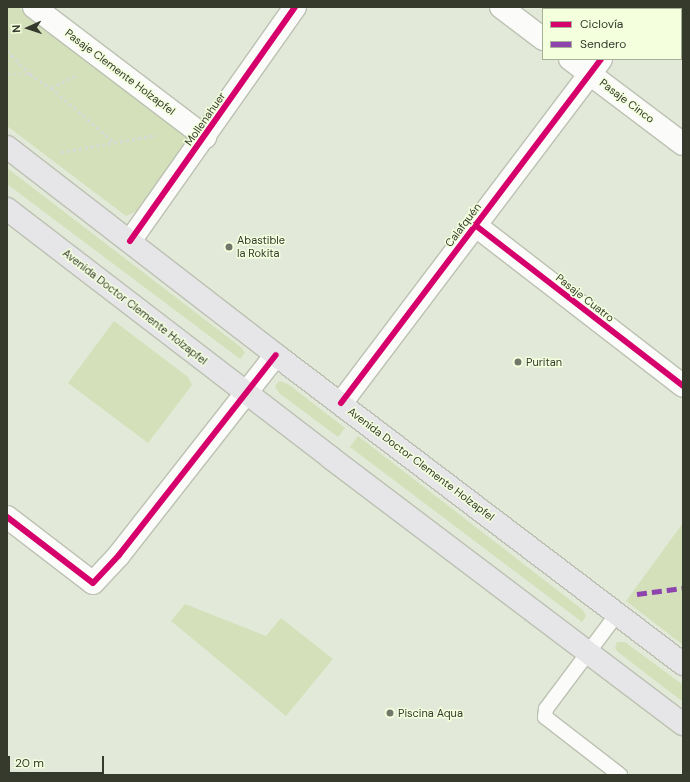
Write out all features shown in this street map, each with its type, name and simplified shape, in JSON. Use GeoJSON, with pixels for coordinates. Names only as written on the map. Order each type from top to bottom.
{"type":"FeatureCollection","features":[{"type":"Feature","properties":{"kind":"main road","name":"Avenida Doctor Clemente Holzapfel"},"geometry":{"type":"LineString","coordinates":[[7,146],[276,355],[683,664]]}},
{"type":"Feature","properties":{"kind":"main road","name":"Avenida Doctor Clemente Holzapfel"},"geometry":{"type":"LineString","coordinates":[[7,208],[246,393],[683,724]]}},
{"type":"Feature","properties":{"kind":"street","name":"Pasaje Clemente Holzapfel"},"geometry":{"type":"LineString","coordinates":[[34,7],[205,138]]}},
{"type":"Feature","properties":{"kind":"street","name":"Mollenahuer"},"geometry":{"type":"LineString","coordinates":[[130,241],[205,138],[295,7]]}},
{"type":"Feature","properties":{"kind":"street"},"geometry":{"type":"LineString","coordinates":[[501,7],[542,38]]}},
{"type":"Feature","properties":{"kind":"street","name":"Pasaje Cinco"},"geometry":{"type":"LineString","coordinates":[[574,60],[596,66],[683,144]]}},
{"type":"Feature","properties":{"kind":"street","name":"Calafquén"},"geometry":{"type":"LineString","coordinates":[[341,403],[596,66]]}},
{"type":"Feature","properties":{"kind":"street","name":"Pasaje Cuatro"},"geometry":{"type":"LineString","coordinates":[[475,225],[683,386]]}},
{"type":"Feature","properties":{"kind":"street"},"geometry":{"type":"LineString","coordinates":[[7,517],[94,583],[119,555],[276,355]]}},
{"type":"Feature","properties":{"kind":"lane"},"geometry":{"type":"LineString","coordinates":[[617,614],[546,709],[545,717],[620,775]]}},
{"type":"Feature","properties":{"kind":"path"},"geometry":{"type":"LineString","coordinates":[[7,50],[30,74],[52,88],[114,143]]}},
{"type":"Feature","properties":{"kind":"path"},"geometry":{"type":"LineString","coordinates":[[7,74],[30,74]]}},
{"type":"Feature","properties":{"kind":"path"},"geometry":{"type":"LineString","coordinates":[[60,152],[158,135]]}},
{"type":"Feature","properties":{"kind":"green space"},"geometry":{"type":"Polygon","coordinates":[[[7,7],[18,7],[193,139],[139,210],[126,216],[7,126],[7,7]]]}},
{"type":"Feature","properties":{"kind":"green space"},"geometry":{"type":"Polygon","coordinates":[[[7,168],[242,348],[245,353],[240,359],[7,184],[7,168]]]}},
{"type":"Feature","properties":{"kind":"green space"},"geometry":{"type":"Polygon","coordinates":[[[114,321],[188,377],[192,385],[148,443],[68,383],[114,321]]]}},
{"type":"Feature","properties":{"kind":"green space"},"geometry":{"type":"Polygon","coordinates":[[[279,381],[288,384],[345,428],[338,437],[279,393],[275,386],[279,381]]]}},
{"type":"Feature","properties":{"kind":"green space"},"geometry":{"type":"Polygon","coordinates":[[[358,436],[583,610],[586,616],[582,622],[350,447],[358,436]]]}},
{"type":"Feature","properties":{"kind":"green space"},"geometry":{"type":"Polygon","coordinates":[[[683,523],[683,645],[626,601],[683,523]]]}},
{"type":"Feature","properties":{"kind":"green space"},"geometry":{"type":"Polygon","coordinates":[[[185,604],[266,636],[281,618],[333,659],[286,716],[171,621],[185,604]]]}},
{"type":"Feature","properties":{"kind":"green space"},"geometry":{"type":"Polygon","coordinates":[[[617,642],[625,642],[683,685],[683,702],[618,652],[615,648],[617,642]]]}},
{"type":"Feature","properties":{"kind":"marked path"},"geometry":{"type":"LineString","coordinates":[[637,594],[683,588]]}},
{"type":"Feature","properties":{"kind":"cycle path"},"geometry":{"type":"LineString","coordinates":[[130,241],[295,7]]}},
{"type":"Feature","properties":{"kind":"cycle path"},"geometry":{"type":"LineString","coordinates":[[341,403],[600,60]]}},
{"type":"Feature","properties":{"kind":"cycle path"},"geometry":{"type":"LineString","coordinates":[[475,225],[683,386]]}},
{"type":"Feature","properties":{"kind":"cycle path"},"geometry":{"type":"LineString","coordinates":[[7,517],[93,583],[119,555],[276,355]]}},
{"type":"Feature","properties":{"kind":"place","name":"Abastible la Rokita"},"geometry":{"type":"Point","coordinates":[229,247]}},
{"type":"Feature","properties":{"kind":"place","name":"Puritan"},"geometry":{"type":"Point","coordinates":[518,362]}},
{"type":"Feature","properties":{"kind":"place","name":"Piscina Aqua"},"geometry":{"type":"Point","coordinates":[390,713]}}]}
